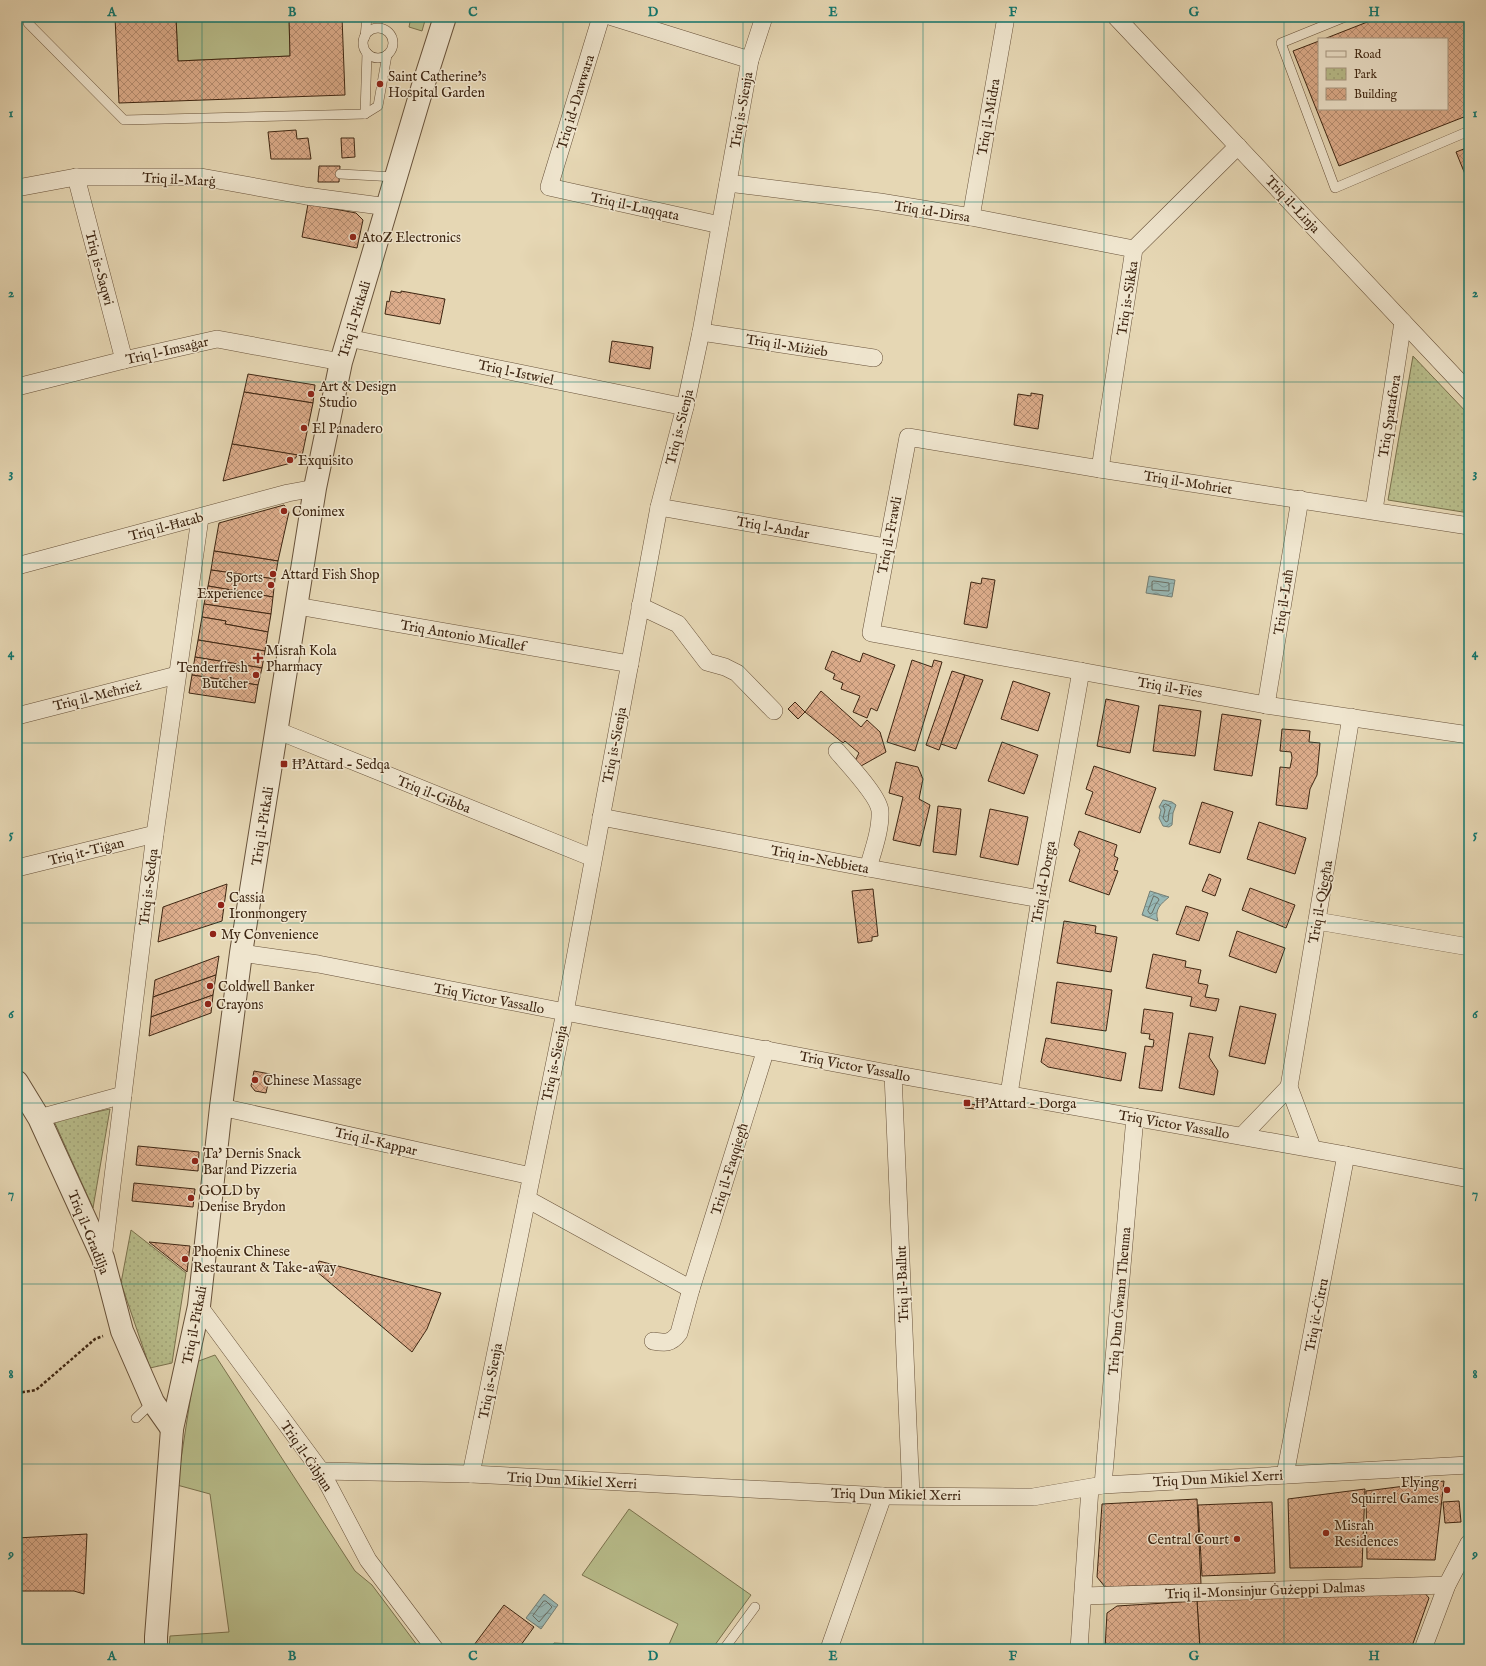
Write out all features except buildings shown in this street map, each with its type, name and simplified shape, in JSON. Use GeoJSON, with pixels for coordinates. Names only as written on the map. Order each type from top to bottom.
{"type":"FeatureCollection","features":[{"type":"Feature","properties":{"kind":"street","name":"Triq il-Pitkali"},"geometry":{"type":"LineString","coordinates":[[156,1649],[172,1429],[199,1306],[221,1107],[241,953],[273,760],[276,730],[315,488],[341,362],[422,89],[446,17]]}},
{"type":"Feature","properties":{"kind":"street","name":"Triq id-Dawwara"},"geometry":{"type":"LineString","coordinates":[[549,188],[601,17]]}},
{"type":"Feature","properties":{"kind":"street"},"geometry":{"type":"LineString","coordinates":[[612,17],[750,60]]}},
{"type":"Feature","properties":{"kind":"street","name":"Triq is-Sienja"},"geometry":{"type":"LineString","coordinates":[[471,1474],[565,1012],[659,507],[685,407],[701,332],[750,60],[764,17]]}},
{"type":"Feature","properties":{"kind":"street","name":"Triq il-Midra"},"geometry":{"type":"LineString","coordinates":[[972,217],[1006,17]]}},
{"type":"Feature","properties":{"kind":"street","name":"Triq il-Linja"},"geometry":{"type":"LineString","coordinates":[[1116,17],[1469,392]]}},
{"type":"Feature","properties":{"kind":"street","name":"Triq is-Sikka"},"geometry":{"type":"LineString","coordinates":[[1100,469],[1134,249],[1238,146]]}},
{"type":"Feature","properties":{"kind":"street","name":"Triq il-Marġ"},"geometry":{"type":"LineString","coordinates":[[17,188],[76,177],[201,177],[306,196],[388,207]]}},
{"type":"Feature","properties":{"kind":"street","name":"Triq is-Saqwi"},"geometry":{"type":"LineString","coordinates":[[76,177],[124,360]]}},
{"type":"Feature","properties":{"kind":"street","name":"Triq id-Dirsa"},"geometry":{"type":"LineString","coordinates":[[728,183],[880,202],[972,217],[1134,249]]}},
{"type":"Feature","properties":{"kind":"street","name":"Triq il-Luqqata"},"geometry":{"type":"LineString","coordinates":[[549,188],[720,225]]}},
{"type":"Feature","properties":{"kind":"street","name":"Triq Spatafora"},"geometry":{"type":"LineString","coordinates":[[1374,510],[1403,322]]}},
{"type":"Feature","properties":{"kind":"street","name":"Triq il-Miżieb"},"geometry":{"type":"LineString","coordinates":[[701,332],[874,358]]}},
{"type":"Feature","properties":{"kind":"street","name":"Triq l-Imsaġar"},"geometry":{"type":"LineString","coordinates":[[17,387],[217,338],[341,362]]}},
{"type":"Feature","properties":{"kind":"street","name":"Triq l-Istwiel"},"geometry":{"type":"LineString","coordinates":[[348,338],[685,407]]}},
{"type":"Feature","properties":{"kind":"street","name":"Triq il-Moħriet"},"geometry":{"type":"LineString","coordinates":[[908,437],[1100,469],[1374,510],[1469,526]]}},
{"type":"Feature","properties":{"kind":"street","name":"Triq il-Frawli"},"geometry":{"type":"LineString","coordinates":[[872,633],[886,547],[908,437]]}},
{"type":"Feature","properties":{"kind":"street","name":"Triq il-Ħatab"},"geometry":{"type":"LineString","coordinates":[[17,566],[200,518],[288,493],[315,488]]}},
{"type":"Feature","properties":{"kind":"street","name":"Triq il-Luħ"},"geometry":{"type":"LineString","coordinates":[[1266,705],[1300,499]]}},
{"type":"Feature","properties":{"kind":"street","name":"Triq l-Andar"},"geometry":{"type":"LineString","coordinates":[[659,507],[886,547]]}},
{"type":"Feature","properties":{"kind":"street","name":"Triq is-Sedqa"},"geometry":{"type":"LineString","coordinates":[[103,1258],[154,834],[200,518]]}},
{"type":"Feature","properties":{"kind":"street","name":"Triq Antonio Micallef"},"geometry":{"type":"LineString","coordinates":[[297,606],[630,664]]}},
{"type":"Feature","properties":{"kind":"street"},"geometry":{"type":"LineString","coordinates":[[640,606],[678,624],[707,662],[725,667],[737,673],[774,711]]}},
{"type":"Feature","properties":{"kind":"street","name":"Triq il-Fies"},"geometry":{"type":"LineString","coordinates":[[872,633],[1266,705],[1469,735]]}},
{"type":"Feature","properties":{"kind":"street","name":"Triq id-Dorga"},"geometry":{"type":"LineString","coordinates":[[1009,1094],[1040,899],[1080,671]]}},
{"type":"Feature","properties":{"kind":"street","name":"Triq il-Meħrież"},"geometry":{"type":"LineString","coordinates":[[17,716],[177,675]]}},
{"type":"Feature","properties":{"kind":"street","name":"Triq il-Qiegħa"},"geometry":{"type":"LineString","coordinates":[[1289,1087],[1351,717]]}},
{"type":"Feature","properties":{"kind":"street","name":"Triq il-Gibba"},"geometry":{"type":"LineString","coordinates":[[276,730],[593,858]]}},
{"type":"Feature","properties":{"kind":"street"},"geometry":{"type":"LineString","coordinates":[[837,751],[874,796],[880,810],[879,824],[868,868]]}},
{"type":"Feature","properties":{"kind":"street","name":"Triq in-Nebbieta"},"geometry":{"type":"LineString","coordinates":[[601,817],[1040,899]]}},
{"type":"Feature","properties":{"kind":"street","name":"Triq it-Tiġan"},"geometry":{"type":"LineString","coordinates":[[17,868],[154,834]]}},
{"type":"Feature","properties":{"kind":"street"},"geometry":{"type":"LineString","coordinates":[[1317,921],[1469,947]]}},
{"type":"Feature","properties":{"kind":"street","name":"Triq Victor Vassallo"},"geometry":{"type":"LineString","coordinates":[[241,953],[318,964],[894,1074],[1312,1148],[1469,1179]]}},
{"type":"Feature","properties":{"kind":"street","name":"Triq il-Faqqiegħ"},"geometry":{"type":"LineString","coordinates":[[653,1341],[669,1342],[675,1339],[678,1333],[766,1049]]}},
{"type":"Feature","properties":{"kind":"street","name":"Triq il-Ballut"},"geometry":{"type":"LineString","coordinates":[[894,1074],[910,1495]]}},
{"type":"Feature","properties":{"kind":"street","name":"Triq il-Gradilja"},"geometry":{"type":"LineString","coordinates":[[17,1082],[39,1118],[103,1258],[122,1331],[152,1402],[172,1429]]}},
{"type":"Feature","properties":{"kind":"street"},"geometry":{"type":"LineString","coordinates":[[1242,1136],[1289,1087],[1312,1148]]}},
{"type":"Feature","properties":{"kind":"street"},"geometry":{"type":"LineString","coordinates":[[39,1118],[123,1095]]}},
{"type":"Feature","properties":{"kind":"street","name":"Triq il-Kappar"},"geometry":{"type":"LineString","coordinates":[[221,1107],[531,1176]]}},
{"type":"Feature","properties":{"kind":"street","name":"Triq Dun Ġwann Theuma"},"geometry":{"type":"LineString","coordinates":[[1080,1649],[1084,1596],[1097,1486],[1135,1117]]}},
{"type":"Feature","properties":{"kind":"street","name":"Triq iċ-Ċitru"},"geometry":{"type":"LineString","coordinates":[[1285,1475],[1346,1155]]}},
{"type":"Feature","properties":{"kind":"street"},"geometry":{"type":"LineString","coordinates":[[527,1199],[692,1289]]}},
{"type":"Feature","properties":{"kind":"street","name":"Triq il-Ġibjun"},"geometry":{"type":"LineString","coordinates":[[199,1306],[321,1471],[368,1560],[435,1649]]}},
{"type":"Feature","properties":{"kind":"street","name":"Triq Dun Mikiel Xerri"},"geometry":{"type":"LineString","coordinates":[[321,1471],[471,1474],[883,1496],[1033,1497],[1097,1486],[1469,1465]]}},
{"type":"Feature","properties":{"kind":"street"},"geometry":{"type":"LineString","coordinates":[[829,1649],[883,1496]]}},
{"type":"Feature","properties":{"kind":"street"},"geometry":{"type":"LineString","coordinates":[[1423,1649],[1447,1585],[1469,1543]]}},
{"type":"Feature","properties":{"kind":"street","name":"Triq il-Monsinjur Ġużeppi Dalmas"},"geometry":{"type":"LineString","coordinates":[[1084,1596],[1447,1585]]}},
{"type":"Feature","properties":{"kind":"lane"},"geometry":{"type":"LineString","coordinates":[[365,114],[367,53],[363,44],[367,17]]}},
{"type":"Feature","properties":{"kind":"lane"},"geometry":{"type":"LineString","coordinates":[[1345,17],[1281,43],[1335,188],[1469,131]]}},
{"type":"Feature","properties":{"kind":"lane"},"geometry":{"type":"LineString","coordinates":[[28,23],[124,120],[365,114],[378,106],[388,55],[392,50],[393,43],[388,32],[379,28],[370,31],[365,37]]}},
{"type":"Feature","properties":{"kind":"lane"},"geometry":{"type":"LineString","coordinates":[[367,53],[375,58],[388,55]]}},
{"type":"Feature","properties":{"kind":"lane"},"geometry":{"type":"LineString","coordinates":[[340,174],[397,177]]}},
{"type":"Feature","properties":{"kind":"lane"},"geometry":{"type":"LineString","coordinates":[[136,1418],[152,1402]]}},
{"type":"Feature","properties":{"kind":"lane"},"geometry":{"type":"LineString","coordinates":[[724,1649],[755,1607]]}},
{"type":"Feature","properties":{"kind":"path"},"geometry":{"type":"LineString","coordinates":[[17,1393],[36,1390],[95,1339],[122,1331]]}},
{"type":"Feature","properties":{"kind":"green space"},"geometry":{"type":"Polygon","coordinates":[[[176,17],[289,17],[290,56],[178,61],[176,17]]]}},
{"type":"Feature","properties":{"kind":"green space"},"geometry":{"type":"Polygon","coordinates":[[[411,17],[426,17],[422,31],[409,27],[411,17]]]}},
{"type":"Feature","properties":{"kind":"green space"},"geometry":{"type":"Polygon","coordinates":[[[1413,356],[1469,415],[1469,513],[1388,500],[1413,356]]]}},
{"type":"Feature","properties":{"kind":"green space"},"geometry":{"type":"Polygon","coordinates":[[[110,1109],[93,1208],[54,1121],[110,1109]]]}},
{"type":"Feature","properties":{"kind":"green space"},"geometry":{"type":"Polygon","coordinates":[[[131,1230],[186,1273],[172,1363],[150,1368],[121,1283],[131,1230]]]}},
{"type":"Feature","properties":{"kind":"green space"},"geometry":{"type":"Polygon","coordinates":[[[215,1355],[355,1571],[372,1585],[420,1649],[169,1649],[170,1636],[229,1632],[210,1494],[177,1485],[196,1362],[215,1355]]]}},
{"type":"Feature","properties":{"kind":"green space"},"geometry":{"type":"Polygon","coordinates":[[[629,1509],[751,1595],[712,1649],[667,1649],[678,1624],[582,1575],[629,1509]]]}},
{"type":"Feature","properties":{"kind":"green space"},"geometry":{"type":"Polygon","coordinates":[[[554,1643],[591,1645],[595,1649],[550,1649],[554,1643]]]}},
{"type":"Feature","properties":{"kind":"water"},"geometry":{"type":"Polygon","coordinates":[[[1149,576],[1175,580],[1172,597],[1146,593],[1149,576]]]}},
{"type":"Feature","properties":{"kind":"water"},"geometry":{"type":"Polygon","coordinates":[[[1163,800],[1172,802],[1176,805],[1173,813],[1172,825],[1169,827],[1163,826],[1159,818],[1161,810],[1159,807],[1163,800]]]}},
{"type":"Feature","properties":{"kind":"water"},"geometry":{"type":"Polygon","coordinates":[[[1150,891],[1169,897],[1159,907],[1157,913],[1158,921],[1142,915],[1150,891]]]}},
{"type":"Feature","properties":{"kind":"water"},"geometry":{"type":"Polygon","coordinates":[[[544,1594],[558,1605],[541,1629],[526,1618],[544,1594]]]}},
{"type":"Feature","properties":{"kind":"place","name":"Saint Catherine's Hospital Garden"},"geometry":{"type":"Point","coordinates":[380,84]}},
{"type":"Feature","properties":{"kind":"place","name":"AtoZ Electronics"},"geometry":{"type":"Point","coordinates":[353,237]}},
{"type":"Feature","properties":{"kind":"place","name":"Art & Design Studio"},"geometry":{"type":"Point","coordinates":[311,394]}},
{"type":"Feature","properties":{"kind":"place","name":"El Panadero"},"geometry":{"type":"Point","coordinates":[304,428]}},
{"type":"Feature","properties":{"kind":"place","name":"Exquisito"},"geometry":{"type":"Point","coordinates":[290,460]}},
{"type":"Feature","properties":{"kind":"place","name":"Conimex"},"geometry":{"type":"Point","coordinates":[284,511]}},
{"type":"Feature","properties":{"kind":"place","name":"Attard Fish Shop"},"geometry":{"type":"Point","coordinates":[273,574]}},
{"type":"Feature","properties":{"kind":"place","name":"Sports Experience"},"geometry":{"type":"Point","coordinates":[271,585]}},
{"type":"Feature","properties":{"kind":"place","name":"Misraħ Kola Pharmacy"},"geometry":{"type":"Point","coordinates":[258,658]}},
{"type":"Feature","properties":{"kind":"place","name":"Tenderfresh Butcher"},"geometry":{"type":"Point","coordinates":[256,675]}},
{"type":"Feature","properties":{"kind":"place","name":"Ħ'Attard - Sedqa"},"geometry":{"type":"Point","coordinates":[284,764]}},
{"type":"Feature","properties":{"kind":"place","name":"Cassia Ironmongery"},"geometry":{"type":"Point","coordinates":[221,905]}},
{"type":"Feature","properties":{"kind":"place","name":"My Convenience"},"geometry":{"type":"Point","coordinates":[213,934]}},
{"type":"Feature","properties":{"kind":"place","name":"Coldwell Banker"},"geometry":{"type":"Point","coordinates":[210,986]}},
{"type":"Feature","properties":{"kind":"place","name":"Crayons"},"geometry":{"type":"Point","coordinates":[208,1004]}},
{"type":"Feature","properties":{"kind":"place","name":"Chinese Massage"},"geometry":{"type":"Point","coordinates":[255,1080]}},
{"type":"Feature","properties":{"kind":"place","name":"Ħ'Attard - Dorga"},"geometry":{"type":"Point","coordinates":[967,1103]}},
{"type":"Feature","properties":{"kind":"place","name":"Ta' Dernis Snack Bar and Pizzeria"},"geometry":{"type":"Point","coordinates":[195,1161]}},
{"type":"Feature","properties":{"kind":"place","name":"GOLD by Denise Brydon"},"geometry":{"type":"Point","coordinates":[191,1198]}},
{"type":"Feature","properties":{"kind":"place","name":"Phoenix Chinese Restaurant & Take-away"},"geometry":{"type":"Point","coordinates":[185,1259]}},
{"type":"Feature","properties":{"kind":"place","name":"Flying Squirrel Games"},"geometry":{"type":"Point","coordinates":[1447,1490]}},
{"type":"Feature","properties":{"kind":"place","name":"Misraħ Residences"},"geometry":{"type":"Point","coordinates":[1326,1533]}},
{"type":"Feature","properties":{"kind":"place","name":"Central Court"},"geometry":{"type":"Point","coordinates":[1237,1539]}}]}
